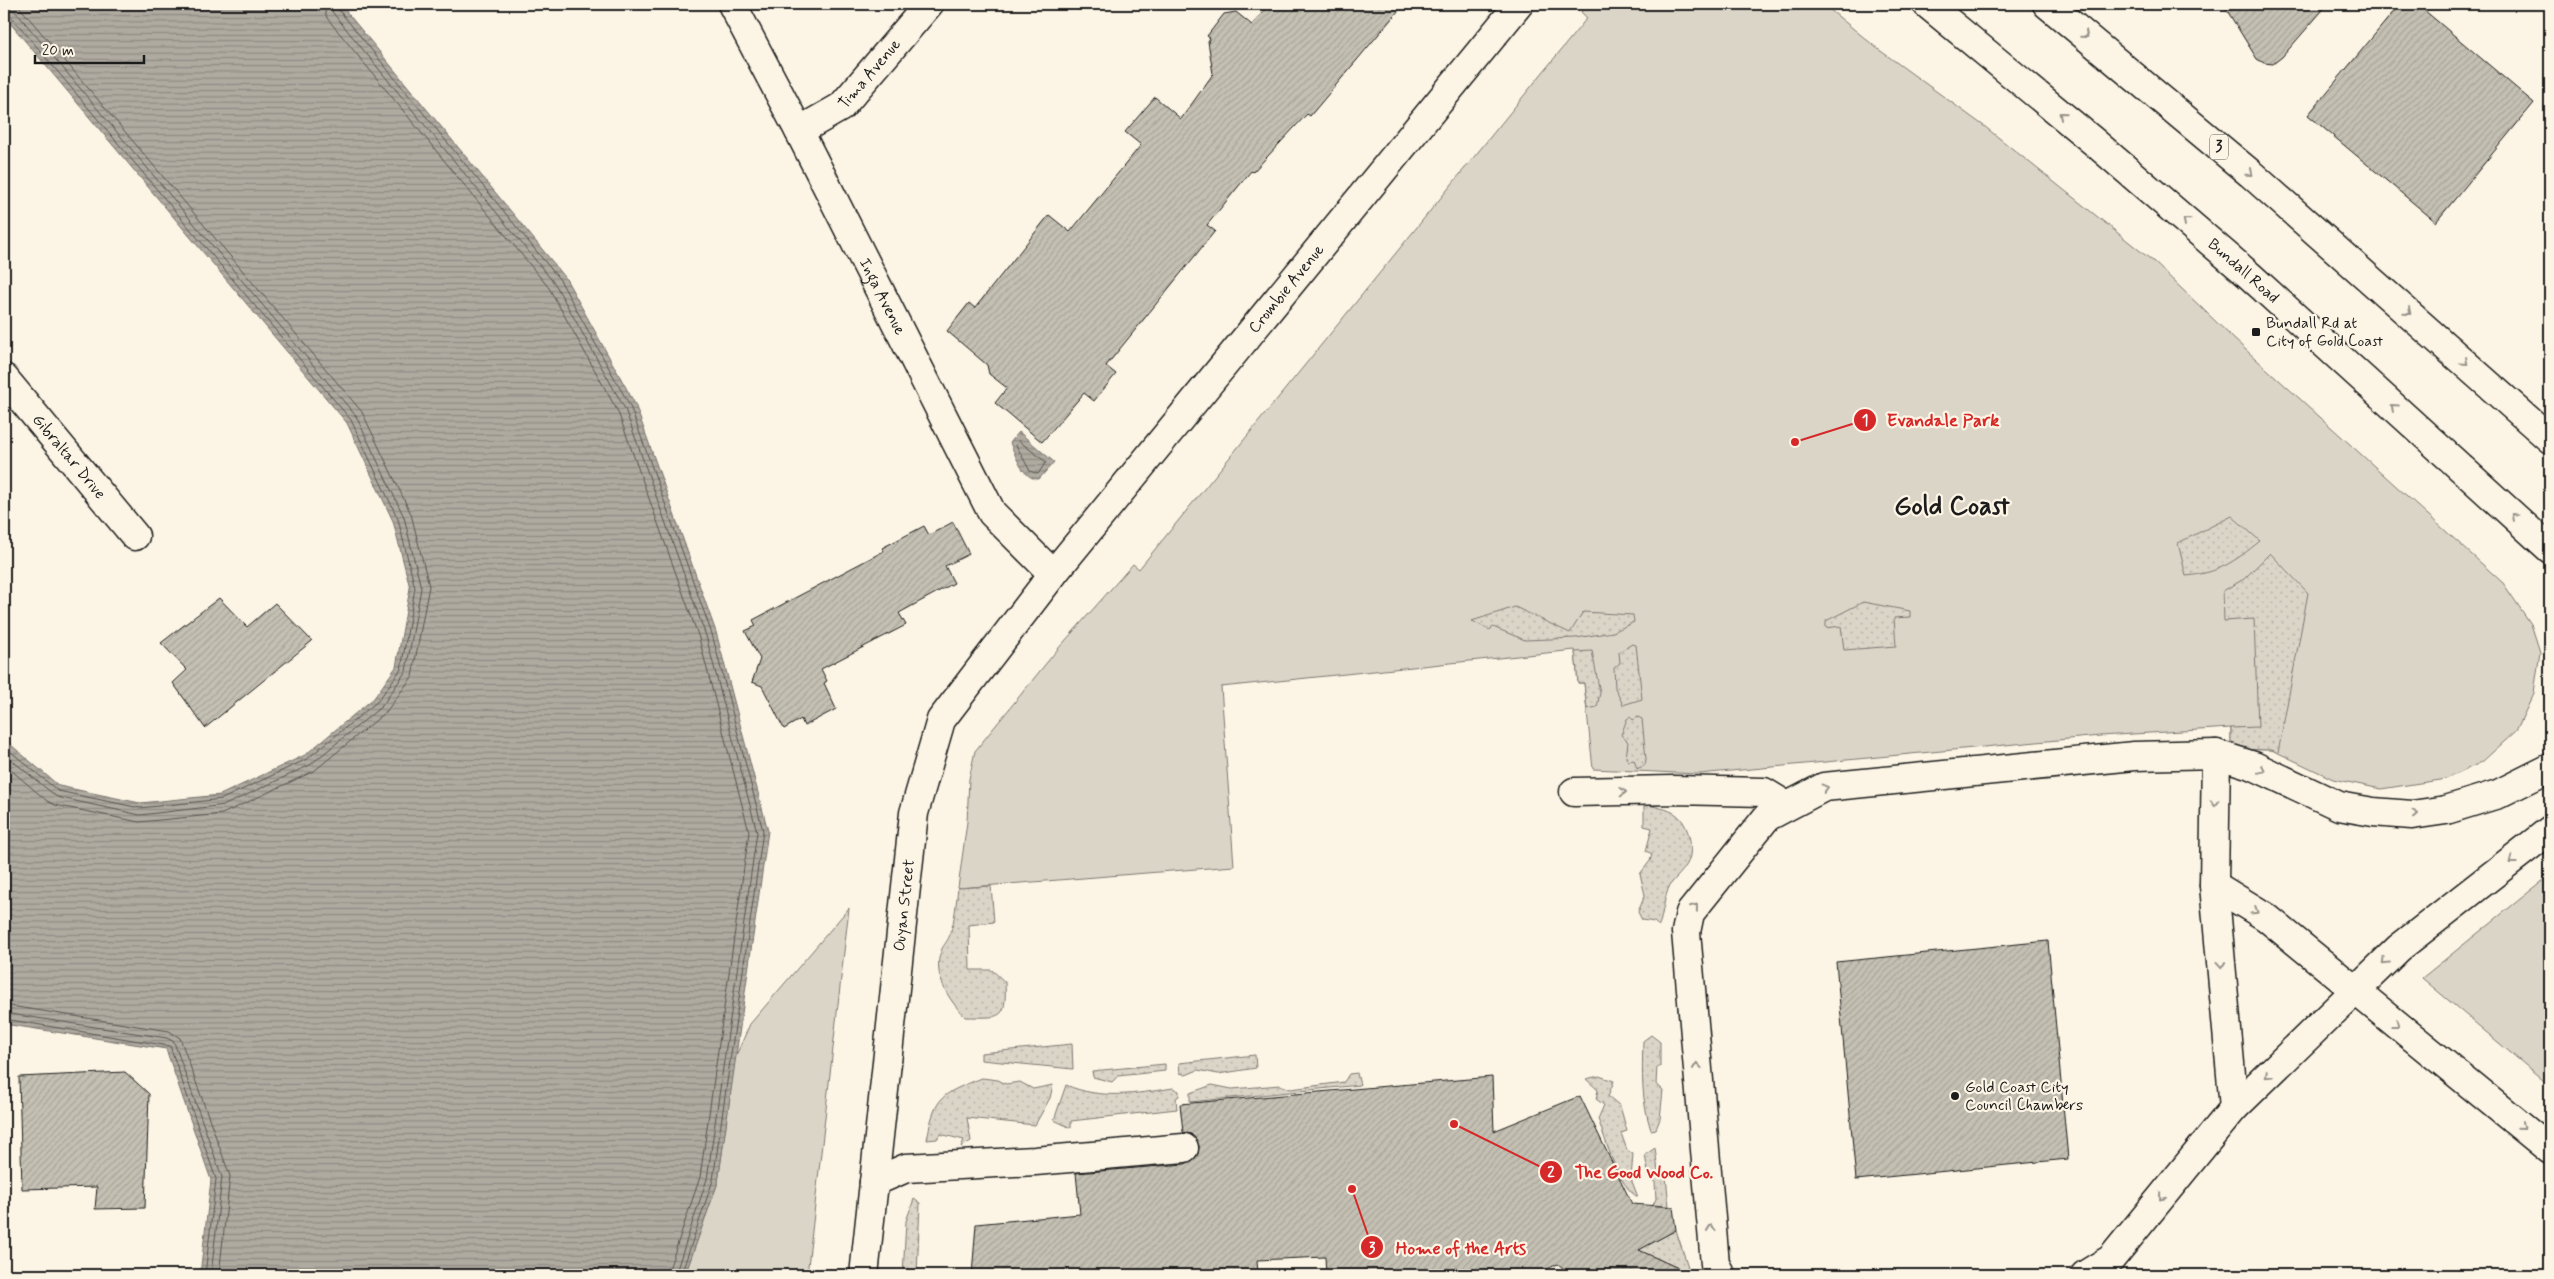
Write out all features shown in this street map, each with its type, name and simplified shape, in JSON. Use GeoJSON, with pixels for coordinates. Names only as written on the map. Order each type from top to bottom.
{"type":"FeatureCollection","features":[{"type":"Feature","properties":{"kind":"street","name":"Inga Avenue"},"geometry":{"type":"LineString","coordinates":[[732,4],[799,131],[992,513],[1053,574]]}},
{"type":"Feature","properties":{"kind":"street","name":"Tima Avenue"},"geometry":{"type":"LineString","coordinates":[[799,131],[841,107],[929,4]]}},
{"type":"Feature","properties":{"kind":"street","name":"Crombie Avenue"},"geometry":{"type":"LineString","coordinates":[[1053,574],[1519,4]]}},
{"type":"Feature","properties":{"kind":"street","name":"Bundall Road"},"geometry":{"type":"LineString","coordinates":[[1927,4],[2093,141],[2249,276],[2550,549]]}},
{"type":"Feature","properties":{"kind":"street","name":"3"},"geometry":{"type":"LineString","coordinates":[[2048,4],[2251,174],[2550,439]]}},
{"type":"Feature","properties":{"kind":"street","name":"Gibraltar Drive"},"geometry":{"type":"LineString","coordinates":[[4,378],[135,536]]}},
{"type":"Feature","properties":{"kind":"street","name":"Ouyan Street"},"geometry":{"type":"LineString","coordinates":[[864,1275],[914,813],[941,720],[1053,574]]}},
{"type":"Feature","properties":{"kind":"street"},"geometry":{"type":"LineString","coordinates":[[2216,754],[2214,885],[2234,1108]]}},
{"type":"Feature","properties":{"kind":"street"},"geometry":{"type":"LineString","coordinates":[[1721,1275],[1715,1264],[1686,932],[1690,913],[1767,817],[1824,787],[2134,756],[2216,754],[2254,766],[2339,806],[2373,812],[2412,815],[2446,810],[2498,794],[2550,766]]}},
{"type":"Feature","properties":{"kind":"street"},"geometry":{"type":"LineString","coordinates":[[1574,792],[1673,790],[1764,792],[1787,806]]}},
{"type":"Feature","properties":{"kind":"street"},"geometry":{"type":"LineString","coordinates":[[2086,1275],[2111,1259],[2234,1108],[2354,991],[2399,948],[2550,830]]}},
{"type":"Feature","properties":{"kind":"street"},"geometry":{"type":"LineString","coordinates":[[2214,885],[2266,917],[2550,1150]]}},
{"type":"Feature","properties":{"kind":"street"},"geometry":{"type":"LineString","coordinates":[[874,1182],[906,1168],[1035,1161],[1184,1148]]}},
{"type":"Feature","properties":{"kind":"shaded area"},"geometry":{"type":"Polygon","coordinates":[[[1588,4],[1823,4],[1878,49],[1984,126],[2154,262],[2235,340],[2503,583],[2531,624],[2540,652],[2534,693],[2516,731],[2482,762],[2446,779],[2381,789],[2333,779],[2272,750],[2231,749],[2231,728],[2100,736],[1699,774],[1593,769],[1584,683],[1578,683],[1575,650],[1221,687],[1234,866],[958,888],[967,822],[969,779],[975,751],[1057,650],[1133,564],[1139,569],[1587,18],[1581,12],[1588,4]]]}},
{"type":"Feature","properties":{"kind":"shaded area"},"geometry":{"type":"Polygon","coordinates":[[[2232,516],[2260,541],[2226,565],[2208,572],[2186,576],[2178,543],[2232,516]]]}},
{"type":"Feature","properties":{"kind":"shaded area"},"geometry":{"type":"Polygon","coordinates":[[[2270,553],[2308,593],[2278,753],[2272,750],[2231,749],[2231,728],[2258,727],[2254,619],[2224,621],[2223,591],[2244,579],[2270,553]]]}},
{"type":"Feature","properties":{"kind":"shaded area"},"geometry":{"type":"Polygon","coordinates":[[[1863,602],[1910,611],[1910,617],[1894,618],[1896,646],[1844,650],[1841,626],[1826,628],[1826,621],[1863,602]]]}},
{"type":"Feature","properties":{"kind":"shaded area"},"geometry":{"type":"Polygon","coordinates":[[[1515,607],[1570,633],[1583,612],[1633,615],[1634,622],[1613,632],[1576,638],[1525,640],[1493,627],[1490,630],[1472,621],[1515,607]]]}},
{"type":"Feature","properties":{"kind":"shaded area"},"geometry":{"type":"Polygon","coordinates":[[[1632,644],[1636,645],[1642,699],[1623,705],[1615,688],[1614,668],[1620,663],[1619,652],[1632,644]]]}},
{"type":"Feature","properties":{"kind":"shaded area"},"geometry":{"type":"Polygon","coordinates":[[[1592,651],[1600,693],[1597,707],[1587,709],[1584,683],[1578,683],[1575,652],[1592,651]]]}},
{"type":"Feature","properties":{"kind":"shaded area"},"geometry":{"type":"Polygon","coordinates":[[[1630,717],[1633,720],[1638,717],[1642,719],[1646,759],[1645,765],[1637,769],[1634,760],[1629,761],[1626,758],[1628,742],[1621,735],[1627,719],[1630,717]]]}},
{"type":"Feature","properties":{"kind":"shaded area"},"geometry":{"type":"Polygon","coordinates":[[[1644,804],[1665,809],[1677,815],[1688,831],[1691,845],[1687,864],[1668,890],[1659,926],[1654,922],[1642,920],[1638,912],[1645,895],[1640,874],[1650,861],[1652,854],[1646,851],[1652,828],[1644,826],[1644,804]]]}},
{"type":"Feature","properties":{"kind":"shaded area"},"geometry":{"type":"Polygon","coordinates":[[[2550,875],[2550,1086],[2422,978],[2550,875]]]}},
{"type":"Feature","properties":{"kind":"shaded area"},"geometry":{"type":"Polygon","coordinates":[[[991,886],[994,922],[969,925],[970,970],[992,970],[1005,982],[1005,1004],[999,1015],[965,1017],[953,1003],[944,987],[940,978],[939,960],[941,951],[952,929],[958,888],[991,886]]]}},
{"type":"Feature","properties":{"kind":"shaded area"},"geometry":{"type":"Polygon","coordinates":[[[849,908],[807,1275],[685,1275],[718,1182],[735,1058],[750,1024],[849,908]]]}},
{"type":"Feature","properties":{"kind":"shaded area"},"geometry":{"type":"Polygon","coordinates":[[[1651,1035],[1660,1042],[1660,1067],[1657,1067],[1656,1084],[1663,1090],[1660,1119],[1656,1129],[1651,1130],[1644,1097],[1642,1064],[1643,1041],[1651,1035]]]}},
{"type":"Feature","properties":{"kind":"shaded area"},"geometry":{"type":"Polygon","coordinates":[[[1072,1044],[1073,1069],[981,1060],[981,1053],[1072,1044]]]}},
{"type":"Feature","properties":{"kind":"shaded area"},"geometry":{"type":"Polygon","coordinates":[[[1255,1055],[1256,1068],[1218,1074],[1198,1070],[1186,1075],[1180,1073],[1179,1063],[1255,1055]]]}},
{"type":"Feature","properties":{"kind":"shaded area"},"geometry":{"type":"Polygon","coordinates":[[[1165,1064],[1165,1071],[1118,1076],[1112,1082],[1093,1077],[1092,1071],[1165,1064]]]}},
{"type":"Feature","properties":{"kind":"shaded area"},"geometry":{"type":"Polygon","coordinates":[[[1357,1073],[1360,1085],[1190,1102],[1190,1093],[1212,1085],[1232,1089],[1280,1085],[1291,1089],[1344,1082],[1349,1074],[1357,1073]]]}},
{"type":"Feature","properties":{"kind":"shaded area"},"geometry":{"type":"Polygon","coordinates":[[[1599,1076],[1614,1081],[1608,1096],[1620,1106],[1627,1131],[1621,1133],[1627,1150],[1633,1154],[1631,1179],[1638,1197],[1624,1184],[1598,1119],[1604,1105],[1596,1099],[1598,1090],[1586,1079],[1599,1076]]]}},
{"type":"Feature","properties":{"kind":"shaded area"},"geometry":{"type":"Polygon","coordinates":[[[982,1078],[998,1080],[1006,1084],[1020,1082],[1033,1089],[1053,1085],[1050,1098],[1035,1125],[967,1118],[971,1141],[961,1147],[964,1140],[940,1134],[937,1139],[927,1140],[933,1114],[942,1098],[958,1088],[982,1078]]]}},
{"type":"Feature","properties":{"kind":"shaded area"},"geometry":{"type":"Polygon","coordinates":[[[1066,1085],[1092,1093],[1105,1094],[1132,1094],[1173,1088],[1179,1091],[1179,1096],[1176,1098],[1177,1109],[1071,1121],[1071,1128],[1054,1120],[1066,1085]]]}},
{"type":"Feature","properties":{"kind":"shaded area"},"geometry":{"type":"Polygon","coordinates":[[[1655,1148],[1658,1171],[1666,1177],[1669,1206],[1653,1205],[1656,1199],[1655,1182],[1649,1178],[1645,1155],[1655,1148]]]}},
{"type":"Feature","properties":{"kind":"shaded area"},"geometry":{"type":"Polygon","coordinates":[[[914,1199],[920,1203],[917,1275],[903,1275],[906,1221],[914,1199]]]}},
{"type":"Feature","properties":{"kind":"shaded area"},"geometry":{"type":"Polygon","coordinates":[[[1676,1230],[1688,1267],[1683,1270],[1681,1275],[1676,1275],[1678,1268],[1638,1250],[1676,1230]]]}},
{"type":"Feature","properties":{"kind":"water"},"geometry":{"type":"Polygon","coordinates":[[[4,4],[340,4],[565,277],[635,404],[716,632],[768,831],[718,1182],[685,1275],[200,1275],[211,1180],[166,1049],[4,1024],[4,739],[59,786],[140,803],[220,795],[305,755],[374,698],[396,667],[410,588],[393,521],[347,423],[4,16],[4,4]]]}},
{"type":"Feature","properties":{"kind":"water"},"geometry":{"type":"Polygon","coordinates":[[[1019,432],[1054,462],[1039,479],[1029,476],[1024,471],[1010,443],[1019,432]]]}},
{"type":"Feature","properties":{"kind":"building"},"geometry":{"type":"Polygon","coordinates":[[[1269,4],[1404,4],[1310,116],[1307,114],[1253,172],[1251,171],[1207,225],[1215,231],[1106,366],[1116,374],[1094,401],[1084,393],[1042,442],[995,403],[1007,388],[989,374],[987,365],[947,331],[969,303],[975,308],[1049,215],[1070,232],[1141,145],[1125,132],[1155,97],[1181,119],[1213,74],[1208,41],[1210,38],[1207,36],[1224,14],[1236,12],[1252,25],[1269,4]]]}},
{"type":"Feature","properties":{"kind":"building"},"geometry":{"type":"Polygon","coordinates":[[[2223,4],[2328,4],[2282,57],[2273,64],[2264,63],[2257,59],[2223,4]]]}},
{"type":"Feature","properties":{"kind":"building"},"geometry":{"type":"Polygon","coordinates":[[[2400,4],[2417,4],[2534,103],[2436,222],[2308,115],[2400,4]]]}},
{"type":"Feature","properties":{"kind":"building"},"geometry":{"type":"Polygon","coordinates":[[[953,522],[969,554],[945,566],[954,583],[899,613],[906,625],[821,669],[827,681],[824,683],[836,709],[804,726],[801,719],[784,729],[762,686],[752,682],[760,659],[745,631],[756,626],[753,620],[884,551],[882,548],[924,526],[929,535],[953,522]]]}},
{"type":"Feature","properties":{"kind":"building"},"geometry":{"type":"Polygon","coordinates":[[[219,598],[247,627],[275,603],[312,641],[205,728],[173,683],[187,670],[161,643],[219,598]]]}},
{"type":"Feature","properties":{"kind":"building","name":"Gold Coast City Council Chambers"},"geometry":{"type":"Polygon","coordinates":[[[2048,941],[2068,1159],[1856,1180],[1836,962],[2048,941]]]}},
{"type":"Feature","properties":{"kind":"building"},"geometry":{"type":"Polygon","coordinates":[[[125,1072],[149,1094],[145,1208],[95,1209],[97,1187],[22,1189],[19,1077],[125,1072]]]}},
{"type":"Feature","properties":{"kind":"building"},"geometry":{"type":"Polygon","coordinates":[[[1492,1077],[1494,1131],[1580,1096],[1632,1204],[1673,1207],[1676,1230],[1639,1250],[1693,1275],[1572,1275],[1558,1264],[1534,1275],[1326,1275],[1325,1257],[1257,1260],[1258,1275],[972,1275],[976,1224],[1080,1214],[1076,1173],[1185,1164],[1193,1160],[1198,1154],[1199,1146],[1191,1134],[1183,1132],[1180,1104],[1492,1077]]]}},
{"type":"Feature","properties":{"kind":"place","name":"Bundall Rd at City of Gold Coast"},"geometry":{"type":"Point","coordinates":[2256,332]}},
{"type":"Feature","properties":{"kind":"place","name":"Evandale Park"},"geometry":{"type":"Point","coordinates":[1795,442]}},
{"type":"Feature","properties":{"kind":"place","name":"Gold Coast City Council Chambers"},"geometry":{"type":"Point","coordinates":[1955,1096]}},
{"type":"Feature","properties":{"kind":"place","name":"The Good Wood Co."},"geometry":{"type":"Point","coordinates":[1454,1124]}},
{"type":"Feature","properties":{"kind":"place","name":"Home of the Arts"},"geometry":{"type":"Point","coordinates":[1352,1189]}},
{"type":"Feature","properties":{"kind":"district","name":"Gold Coast"},"geometry":{"type":"Point","coordinates":[1952,507]}}]}
